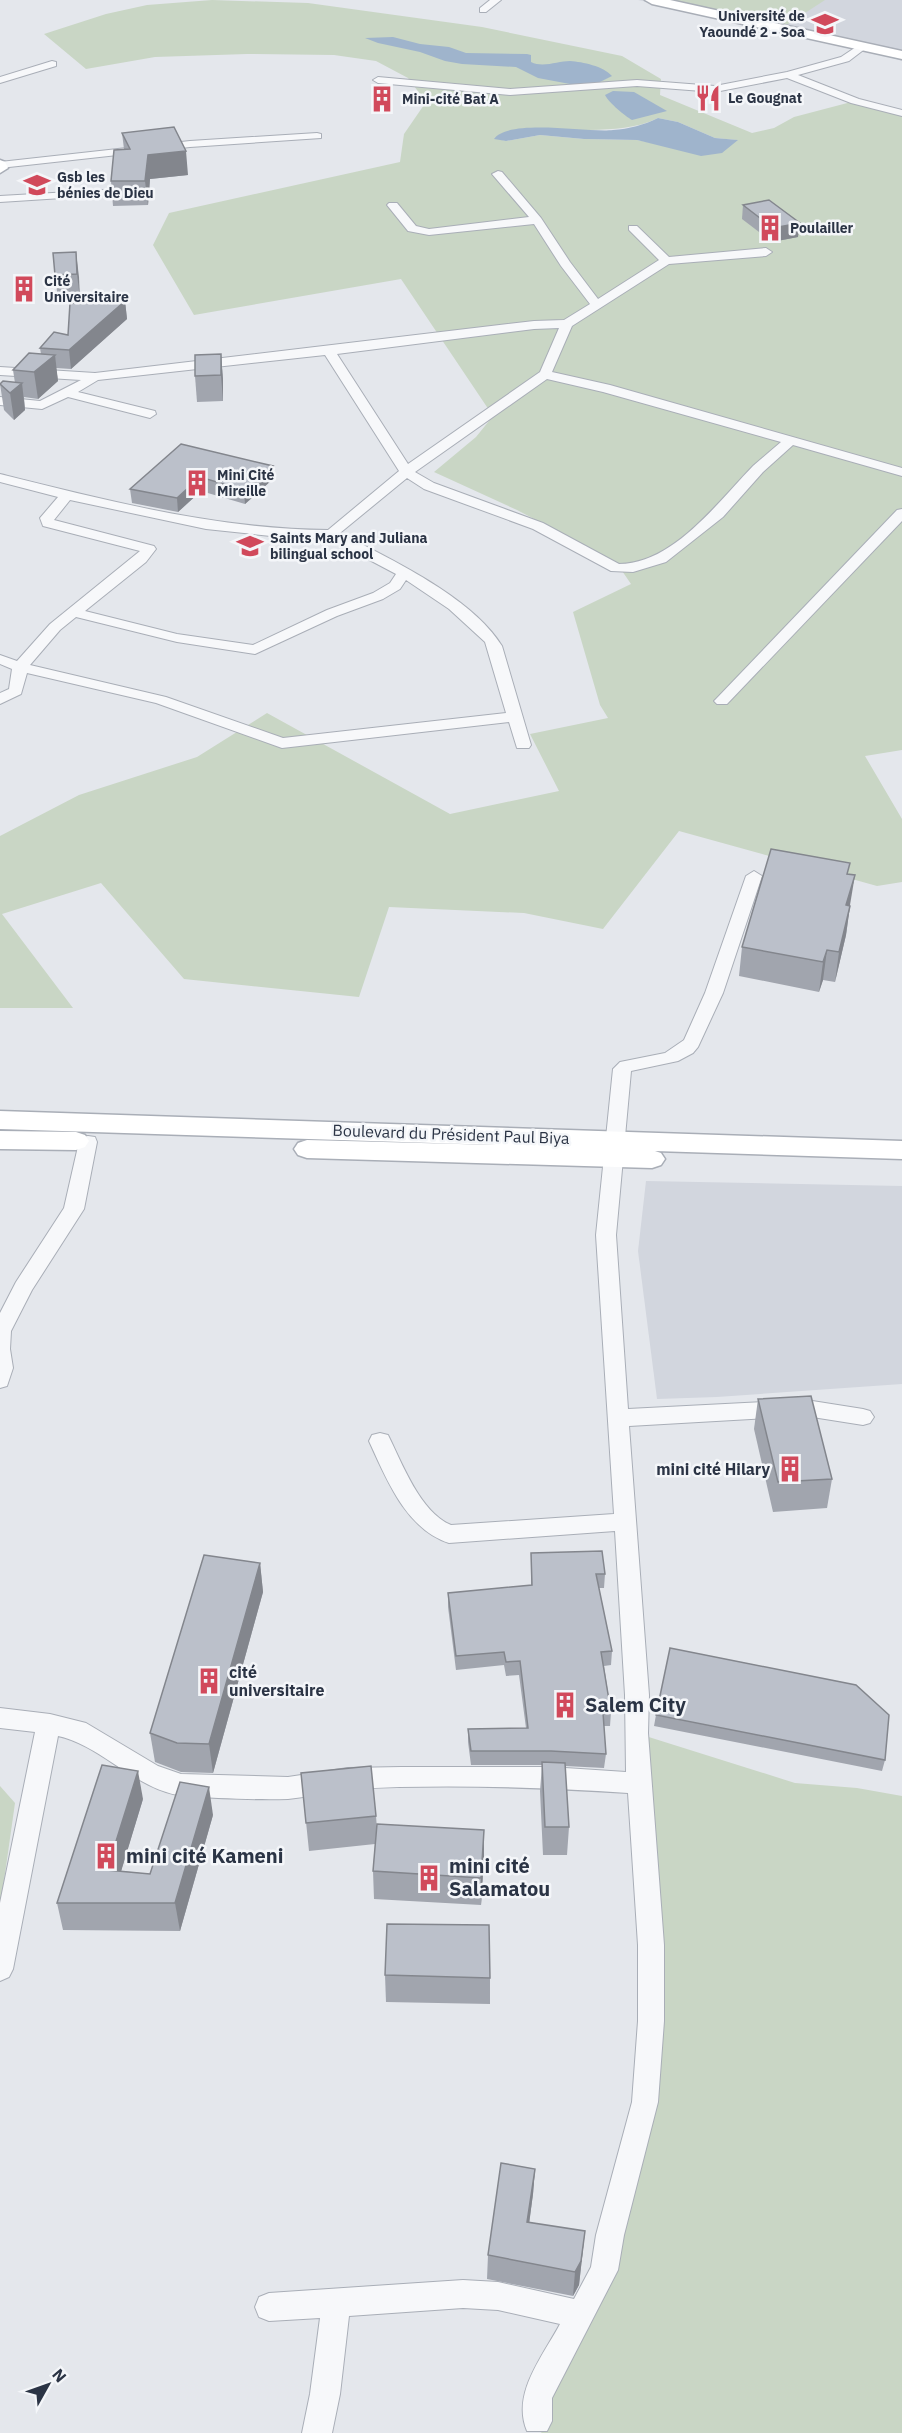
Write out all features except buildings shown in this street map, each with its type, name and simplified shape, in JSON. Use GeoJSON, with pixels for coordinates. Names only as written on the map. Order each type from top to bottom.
{"type":"FeatureCollection","features":[{"type":"Feature","properties":{"kind":"main road"},"geometry":{"type":"LineString","coordinates":[[652,0],[902,55]]}},
{"type":"Feature","properties":{"kind":"main road","name":"Boulevard du Président Paul Biya"},"geometry":{"type":"LineString","coordinates":[[0,1120],[614,1149],[902,1167]]}},
{"type":"Feature","properties":{"kind":"main road","name":"Boulevard du Président Paul Biya"},"geometry":{"type":"LineString","coordinates":[[0,1140],[614,1149],[902,1150]]}},
{"type":"Feature","properties":{"kind":"street"},"geometry":{"type":"LineString","coordinates":[[483,10],[496,0]]}},
{"type":"Feature","properties":{"kind":"street"},"geometry":{"type":"LineString","coordinates":[[378,80],[510,92],[637,83],[715,89],[788,75],[845,59],[862,45]]}},
{"type":"Feature","properties":{"kind":"street"},"geometry":{"type":"LineString","coordinates":[[0,80],[51,64]]}},
{"type":"Feature","properties":{"kind":"street"},"geometry":{"type":"LineString","coordinates":[[788,75],[855,101],[902,113]]}},
{"type":"Feature","properties":{"kind":"street"},"geometry":{"type":"LineString","coordinates":[[0,166],[190,144],[317,135]]}},
{"type":"Feature","properties":{"kind":"street"},"geometry":{"type":"LineString","coordinates":[[498,174],[537,220],[565,264],[596,304]]}},
{"type":"Feature","properties":{"kind":"street"},"geometry":{"type":"LineString","coordinates":[[0,199],[105,193]]}},
{"type":"Feature","properties":{"kind":"street"},"geometry":{"type":"LineString","coordinates":[[393,205],[412,229],[429,232],[537,220]]}},
{"type":"Feature","properties":{"kind":"street"},"geometry":{"type":"LineString","coordinates":[[633,228],[666,261]]}},
{"type":"Feature","properties":{"kind":"street"},"geometry":{"type":"LineString","coordinates":[[331,534],[406,472],[545,374],[567,324],[596,304],[666,261],[766,252]]}},
{"type":"Feature","properties":{"kind":"street"},"geometry":{"type":"LineString","coordinates":[[0,371],[95,377],[525,326],[567,324]]}},
{"type":"Feature","properties":{"kind":"street"},"geometry":{"type":"LineString","coordinates":[[329,351],[406,472],[429,486],[538,526],[616,568],[648,565],[661,559],[690,537],[701,525],[718,514],[758,469],[791,440]]}},
{"type":"Feature","properties":{"kind":"street"},"geometry":{"type":"LineString","coordinates":[[545,374],[566,381],[605,388],[902,472]]}},
{"type":"Feature","properties":{"kind":"street"},"geometry":{"type":"LineString","coordinates":[[0,401],[42,405],[95,377]]}},
{"type":"Feature","properties":{"kind":"street"},"geometry":{"type":"LineString","coordinates":[[67,393],[150,414]]}},
{"type":"Feature","properties":{"kind":"street"},"geometry":{"type":"LineString","coordinates":[[0,478],[67,495],[157,534]]}},
{"type":"Feature","properties":{"kind":"street"},"geometry":{"type":"LineString","coordinates":[[67,495],[47,518],[48,523],[157,534],[331,534],[404,572],[444,597],[490,637],[495,646],[523,744]]}},
{"type":"Feature","properties":{"kind":"street"},"geometry":{"type":"LineString","coordinates":[[722,701],[902,513]]}},
{"type":"Feature","properties":{"kind":"street"},"geometry":{"type":"LineString","coordinates":[[0,699],[16,691],[20,667],[55,627],[141,559],[157,534]]}},
{"type":"Feature","properties":{"kind":"street"},"geometry":{"type":"LineString","coordinates":[[73,612],[177,638],[255,650],[332,613],[378,597],[395,586],[404,572]]}},
{"type":"Feature","properties":{"kind":"street"},"geometry":{"type":"LineString","coordinates":[[0,659],[20,667],[161,700],[282,743],[514,717]]}},
{"type":"Feature","properties":{"kind":"street"},"geometry":{"type":"LineString","coordinates":[[537,2421],[538,2395],[604,2270],[610,2235],[645,2102],[651,2021],[651,1945],[636,1733],[638,1695],[606,1235],[622,1069],[626,1066],[677,1054],[687,1050],[692,1043],[714,993],[754,876]]}},
{"type":"Feature","properties":{"kind":"street"},"geometry":{"type":"LineString","coordinates":[[0,1380],[3,1368],[0,1349],[1,1331],[23,1287],[74,1209],[88,1142]]}},
{"type":"Feature","properties":{"kind":"street"},"geometry":{"type":"LineString","coordinates":[[620,1418],[806,1408],[863,1417]]}},
{"type":"Feature","properties":{"kind":"street"},"geometry":{"type":"LineString","coordinates":[[380,1441],[394,1473],[424,1517],[441,1533],[625,1522]]}},
{"type":"Feature","properties":{"kind":"street"},"geometry":{"type":"LineString","coordinates":[[0,1718],[78,1730],[150,1774],[181,1785],[288,1788],[348,1779],[401,1777],[550,1777],[639,1783]]}},
{"type":"Feature","properties":{"kind":"street"},"geometry":{"type":"LineString","coordinates":[[0,1969],[43,1744],[50,1724]]}},
{"type":"Feature","properties":{"kind":"street"},"geometry":{"type":"LineString","coordinates":[[269,2307],[484,2294],[579,2314]]}},
{"type":"Feature","properties":{"kind":"street"},"geometry":{"type":"LineString","coordinates":[[317,2433],[325,2394],[336,2303]]}},
{"type":"Feature","properties":{"kind":"shaded area","name":"Université de Yaoundé 2 - Soa"},"geometry":{"type":"Polygon","coordinates":[[[638,0],[902,0],[902,61],[881,54],[638,0]]]}},
{"type":"Feature","properties":{"kind":"shaded area"},"geometry":{"type":"Polygon","coordinates":[[[646,1181],[902,1186],[902,1384],[657,1399],[638,1251],[646,1181]]]}},
{"type":"Feature","properties":{"kind":"green space"},"geometry":{"type":"Polygon","coordinates":[[[212,0],[308,3],[482,27],[622,56],[661,79],[660,95],[752,133],[774,128],[794,117],[855,101],[902,113],[902,750],[865,756],[902,819],[902,882],[877,886],[679,831],[603,929],[524,913],[389,907],[359,997],[184,979],[101,883],[2,914],[73,1008],[0,1008],[0,836],[79,795],[197,757],[267,713],[450,814],[559,791],[530,734],[608,718],[600,705],[573,612],[631,584],[616,562],[517,510],[434,472],[476,437],[493,416],[401,279],[194,315],[153,245],[169,213],[400,162],[404,134],[426,102],[408,78],[376,61],[334,55],[247,54],[155,57],[86,69],[44,34],[106,14],[147,5],[212,0]],[[658,118],[624,128],[494,138],[506,141],[540,135],[637,140],[657,144],[737,140],[715,138],[678,122],[658,118]]]}},
{"type":"Feature","properties":{"kind":"green space"},"geometry":{"type":"Polygon","coordinates":[[[673,0],[825,0],[785,26],[673,0]]]}},
{"type":"Feature","properties":{"kind":"green space"},"geometry":{"type":"Polygon","coordinates":[[[636,1733],[795,1783],[857,1788],[902,1796],[902,2433],[542,2433],[529,2424],[579,2326],[645,2102],[636,1733]]]}},
{"type":"Feature","properties":{"kind":"green space"},"geometry":{"type":"Polygon","coordinates":[[[0,1786],[15,1803],[0,1909],[0,1786]]]}},
{"type":"Feature","properties":{"kind":"water"},"geometry":{"type":"Polygon","coordinates":[[[393,37],[420,44],[449,47],[466,53],[527,54],[531,55],[531,62],[536,64],[581,62],[598,67],[612,76],[596,84],[570,84],[538,78],[516,67],[445,61],[365,38],[393,37]]]}},
{"type":"Feature","properties":{"kind":"water"},"geometry":{"type":"Polygon","coordinates":[[[613,91],[634,92],[667,111],[632,120],[617,109],[605,95],[613,91]]]}},
{"type":"Feature","properties":{"kind":"water"},"geometry":{"type":"Polygon","coordinates":[[[658,118],[678,122],[715,138],[738,140],[722,153],[701,156],[637,140],[540,135],[506,141],[494,139],[502,133],[515,129],[613,130],[625,129],[658,118]]]}},
{"type":"Feature","properties":{"kind":"place","name":"Université de Yaoundé 2 - Soa"},"geometry":{"type":"Point","coordinates":[825,24]}},
{"type":"Feature","properties":{"kind":"place","name":"Le Gougnat"},"geometry":{"type":"Point","coordinates":[708,98]}},
{"type":"Feature","properties":{"kind":"place","name":"Mini-cité Bat A"},"geometry":{"type":"Point","coordinates":[382,99]}},
{"type":"Feature","properties":{"kind":"place","name":"Gsb les bénies de Dieu"},"geometry":{"type":"Point","coordinates":[37,185]}},
{"type":"Feature","properties":{"kind":"place","name":"Poulailler"},"geometry":{"type":"Point","coordinates":[770,228]}},
{"type":"Feature","properties":{"kind":"place","name":"Cité Universitaire"},"geometry":{"type":"Point","coordinates":[24,289]}},
{"type":"Feature","properties":{"kind":"place","name":"Mini Cité Mireille"},"geometry":{"type":"Point","coordinates":[197,483]}},
{"type":"Feature","properties":{"kind":"place","name":"Saints Mary and Juliana bilingual school"},"geometry":{"type":"Point","coordinates":[250,546]}},
{"type":"Feature","properties":{"kind":"place","name":"mini cité Hilary"},"geometry":{"type":"Point","coordinates":[790,1469]}},
{"type":"Feature","properties":{"kind":"place","name":"cité universitaire"},"geometry":{"type":"Point","coordinates":[209,1681]}},
{"type":"Feature","properties":{"kind":"place","name":"Salem City"},"geometry":{"type":"Point","coordinates":[565,1705]}},
{"type":"Feature","properties":{"kind":"place","name":"mini cité Kameni"},"geometry":{"type":"Point","coordinates":[106,1856]}},
{"type":"Feature","properties":{"kind":"place","name":"mini cité Salamatou"},"geometry":{"type":"Point","coordinates":[429,1878]}}]}
